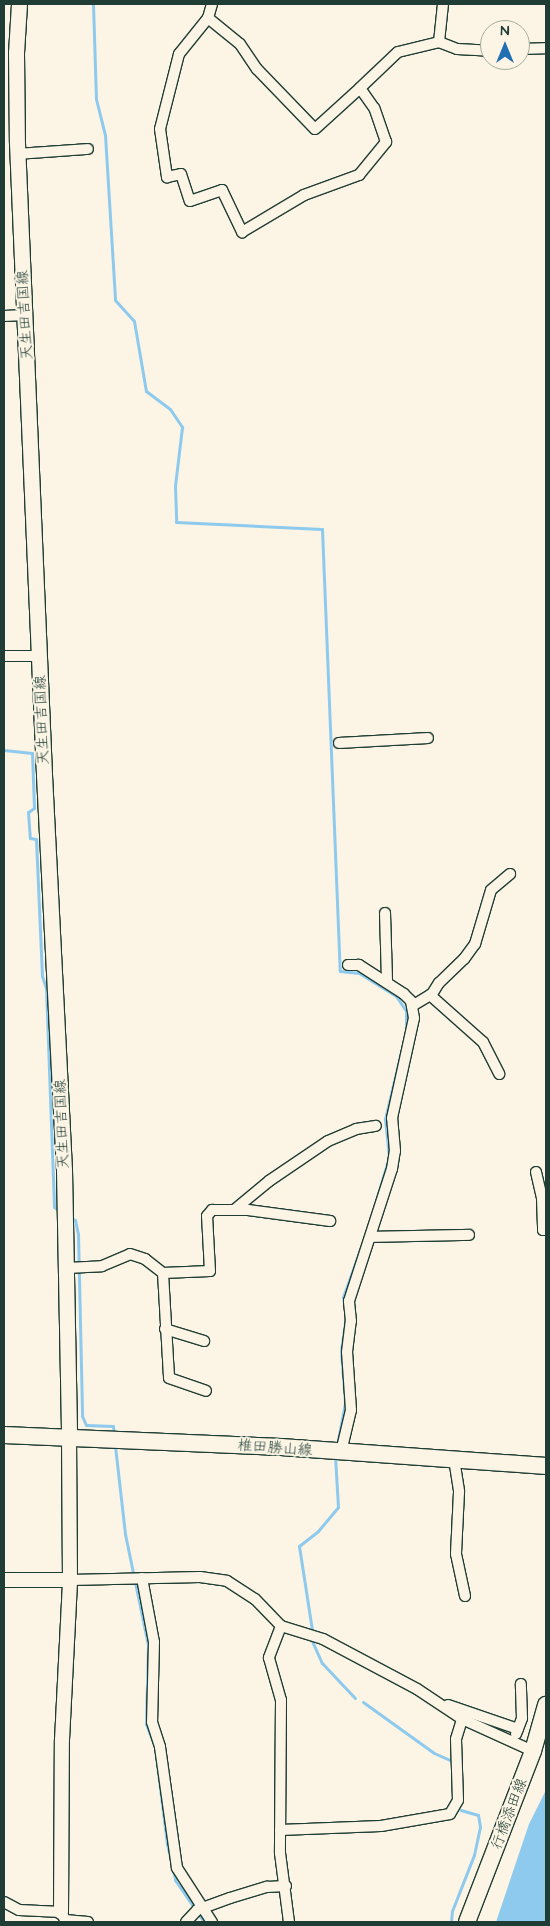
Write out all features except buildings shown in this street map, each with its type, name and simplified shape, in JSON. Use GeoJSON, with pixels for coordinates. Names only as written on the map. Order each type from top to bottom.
{"type":"FeatureCollection","features":[{"type":"Feature","properties":{"kind":"main road","name":"天生田吉国線"},"geometry":{"type":"LineString","coordinates":[[19,4],[16,53],[18,154],[68,1268],[69,1436]]}},
{"type":"Feature","properties":{"kind":"main road","name":"椎田勝山線"},"geometry":{"type":"LineString","coordinates":[[4,1436],[69,1436],[546,1466]]}},
{"type":"Feature","properties":{"kind":"main road","name":"行橋添田線"},"geometry":{"type":"LineString","coordinates":[[468,1922],[540,1754],[546,1704]]}},
{"type":"Feature","properties":{"kind":"street"},"geometry":{"type":"LineString","coordinates":[[212,4],[208,18],[179,54],[160,129],[167,177],[181,174],[190,201],[222,190],[242,232],[304,195],[359,175],[386,142],[374,108],[360,88]]}},
{"type":"Feature","properties":{"kind":"street"},"geometry":{"type":"LineString","coordinates":[[439,42],[443,4]]}},
{"type":"Feature","properties":{"kind":"street"},"geometry":{"type":"LineString","coordinates":[[208,18],[240,44],[257,69],[316,129],[398,52],[439,42],[457,49],[480,50]]}},
{"type":"Feature","properties":{"kind":"street"},"geometry":{"type":"LineString","coordinates":[[530,49],[546,48]]}},
{"type":"Feature","properties":{"kind":"street"},"geometry":{"type":"LineString","coordinates":[[18,154],[88,149]]}},
{"type":"Feature","properties":{"kind":"street"},"geometry":{"type":"LineString","coordinates":[[4,316],[26,315]]}},
{"type":"Feature","properties":{"kind":"street"},"geometry":{"type":"LineString","coordinates":[[4,656],[40,656]]}},
{"type":"Feature","properties":{"kind":"street"},"geometry":{"type":"LineString","coordinates":[[339,743],[428,738]]}},
{"type":"Feature","properties":{"kind":"street"},"geometry":{"type":"LineString","coordinates":[[412,1006],[430,995],[474,944],[491,890],[510,874]]}},
{"type":"Feature","properties":{"kind":"street"},"geometry":{"type":"LineString","coordinates":[[386,913],[388,982]]}},
{"type":"Feature","properties":{"kind":"street"},"geometry":{"type":"LineString","coordinates":[[341,1452],[350,1410],[347,1352],[351,1321],[350,1300],[371,1237],[395,1151],[392,1118],[411,1036],[412,1006],[404,994],[388,982],[359,965],[348,965]]}},
{"type":"Feature","properties":{"kind":"street"},"geometry":{"type":"LineString","coordinates":[[430,995],[483,1042],[499,1074]]}},
{"type":"Feature","properties":{"kind":"street"},"geometry":{"type":"LineString","coordinates":[[234,1210],[269,1181],[328,1141],[356,1129],[376,1126]]}},
{"type":"Feature","properties":{"kind":"street"},"geometry":{"type":"LineString","coordinates":[[536,1172],[542,1198],[542,1230],[546,1230]]}},
{"type":"Feature","properties":{"kind":"street"},"geometry":{"type":"LineString","coordinates":[[68,1268],[102,1266],[130,1254],[145,1259],[163,1273],[210,1271],[207,1216],[212,1210],[234,1210],[330,1221]]}},
{"type":"Feature","properties":{"kind":"street"},"geometry":{"type":"LineString","coordinates":[[371,1237],[469,1234]]}},
{"type":"Feature","properties":{"kind":"street"},"geometry":{"type":"LineString","coordinates":[[163,1273],[169,1378],[206,1391]]}},
{"type":"Feature","properties":{"kind":"street"},"geometry":{"type":"LineString","coordinates":[[165,1329],[204,1341]]}},
{"type":"Feature","properties":{"kind":"street"},"geometry":{"type":"LineString","coordinates":[[69,1436],[70,1580],[62,1740],[60,1912],[65,1920],[88,1922]]}},
{"type":"Feature","properties":{"kind":"street"},"geometry":{"type":"LineString","coordinates":[[454,1459],[459,1492],[456,1554],[465,1596]]}},
{"type":"Feature","properties":{"kind":"street"},"geometry":{"type":"LineString","coordinates":[[4,1580],[200,1576],[227,1581],[256,1599],[281,1626],[323,1640],[441,1703],[462,1719],[540,1754]]}},
{"type":"Feature","properties":{"kind":"street"},"geometry":{"type":"LineString","coordinates":[[142,1578],[154,1642],[152,1722],[160,1747],[177,1868],[212,1922]]}},
{"type":"Feature","properties":{"kind":"street"},"geometry":{"type":"LineString","coordinates":[[281,1626],[269,1658],[280,1700],[280,1830],[289,1922]]}},
{"type":"Feature","properties":{"kind":"street"},"geometry":{"type":"LineString","coordinates":[[512,1742],[522,1718],[521,1684]]}},
{"type":"Feature","properties":{"kind":"street"},"geometry":{"type":"LineString","coordinates":[[441,1703],[518,1729]]}},
{"type":"Feature","properties":{"kind":"street"},"geometry":{"type":"LineString","coordinates":[[280,1830],[381,1826],[450,1814],[458,1800],[456,1739],[462,1719]]}},
{"type":"Feature","properties":{"kind":"street"},"geometry":{"type":"LineString","coordinates":[[186,1922],[203,1908],[267,1887],[286,1886]]}},
{"type":"Feature","properties":{"kind":"street"},"geometry":{"type":"LineString","coordinates":[[4,1902],[19,1910],[60,1912]]}},
{"type":"Feature","properties":{"kind":"water"},"geometry":{"type":"Polygon","coordinates":[[[546,1790],[546,1922],[496,1922],[529,1824],[546,1790]]]}},
{"type":"Feature","properties":{"kind":"waterway"},"geometry":{"type":"LineString","coordinates":[[93,4],[96,99],[105,135],[115,300],[134,321],[146,391],[170,409],[182,427],[175,486],[176,522],[322,529],[340,971],[359,973],[396,996],[406,1011],[406,1034]]}},
{"type":"Feature","properties":{"kind":"waterway"},"geometry":{"type":"LineString","coordinates":[[4,750],[32,753],[34,808],[28,812],[30,838],[36,839],[42,976],[46,988],[54,1207],[60,1211]]}},
{"type":"Feature","properties":{"kind":"waterway"},"geometry":{"type":"LineString","coordinates":[[370,1221],[389,1157],[385,1119],[401,1052]]}},
{"type":"Feature","properties":{"kind":"waterway"},"geometry":{"type":"LineString","coordinates":[[69,1216],[75,1220],[78,1234],[82,1416],[86,1425],[113,1426],[114,1435]]}},
{"type":"Feature","properties":{"kind":"waterway"},"geometry":{"type":"LineString","coordinates":[[337,1445],[345,1403],[341,1351],[346,1315],[343,1297],[363,1241]]}},
{"type":"Feature","properties":{"kind":"waterway"},"geometry":{"type":"LineString","coordinates":[[115,1446],[125,1534],[148,1645],[146,1724],[155,1748],[167,1844],[175,1880],[204,1922]]}},
{"type":"Feature","properties":{"kind":"waterway"},"geometry":{"type":"LineString","coordinates":[[312,1630],[299,1546],[318,1531],[338,1507],[335,1456]]}},
{"type":"Feature","properties":{"kind":"waterway"},"geometry":{"type":"LineString","coordinates":[[312,1641],[322,1663],[355,1698]]}},
{"type":"Feature","properties":{"kind":"waterway"},"geometry":{"type":"LineString","coordinates":[[363,1702],[434,1753],[454,1762]]}},
{"type":"Feature","properties":{"kind":"waterway"},"geometry":{"type":"LineString","coordinates":[[451,1922],[452,1911],[474,1855],[480,1827],[478,1815],[461,1810]]}}]}
